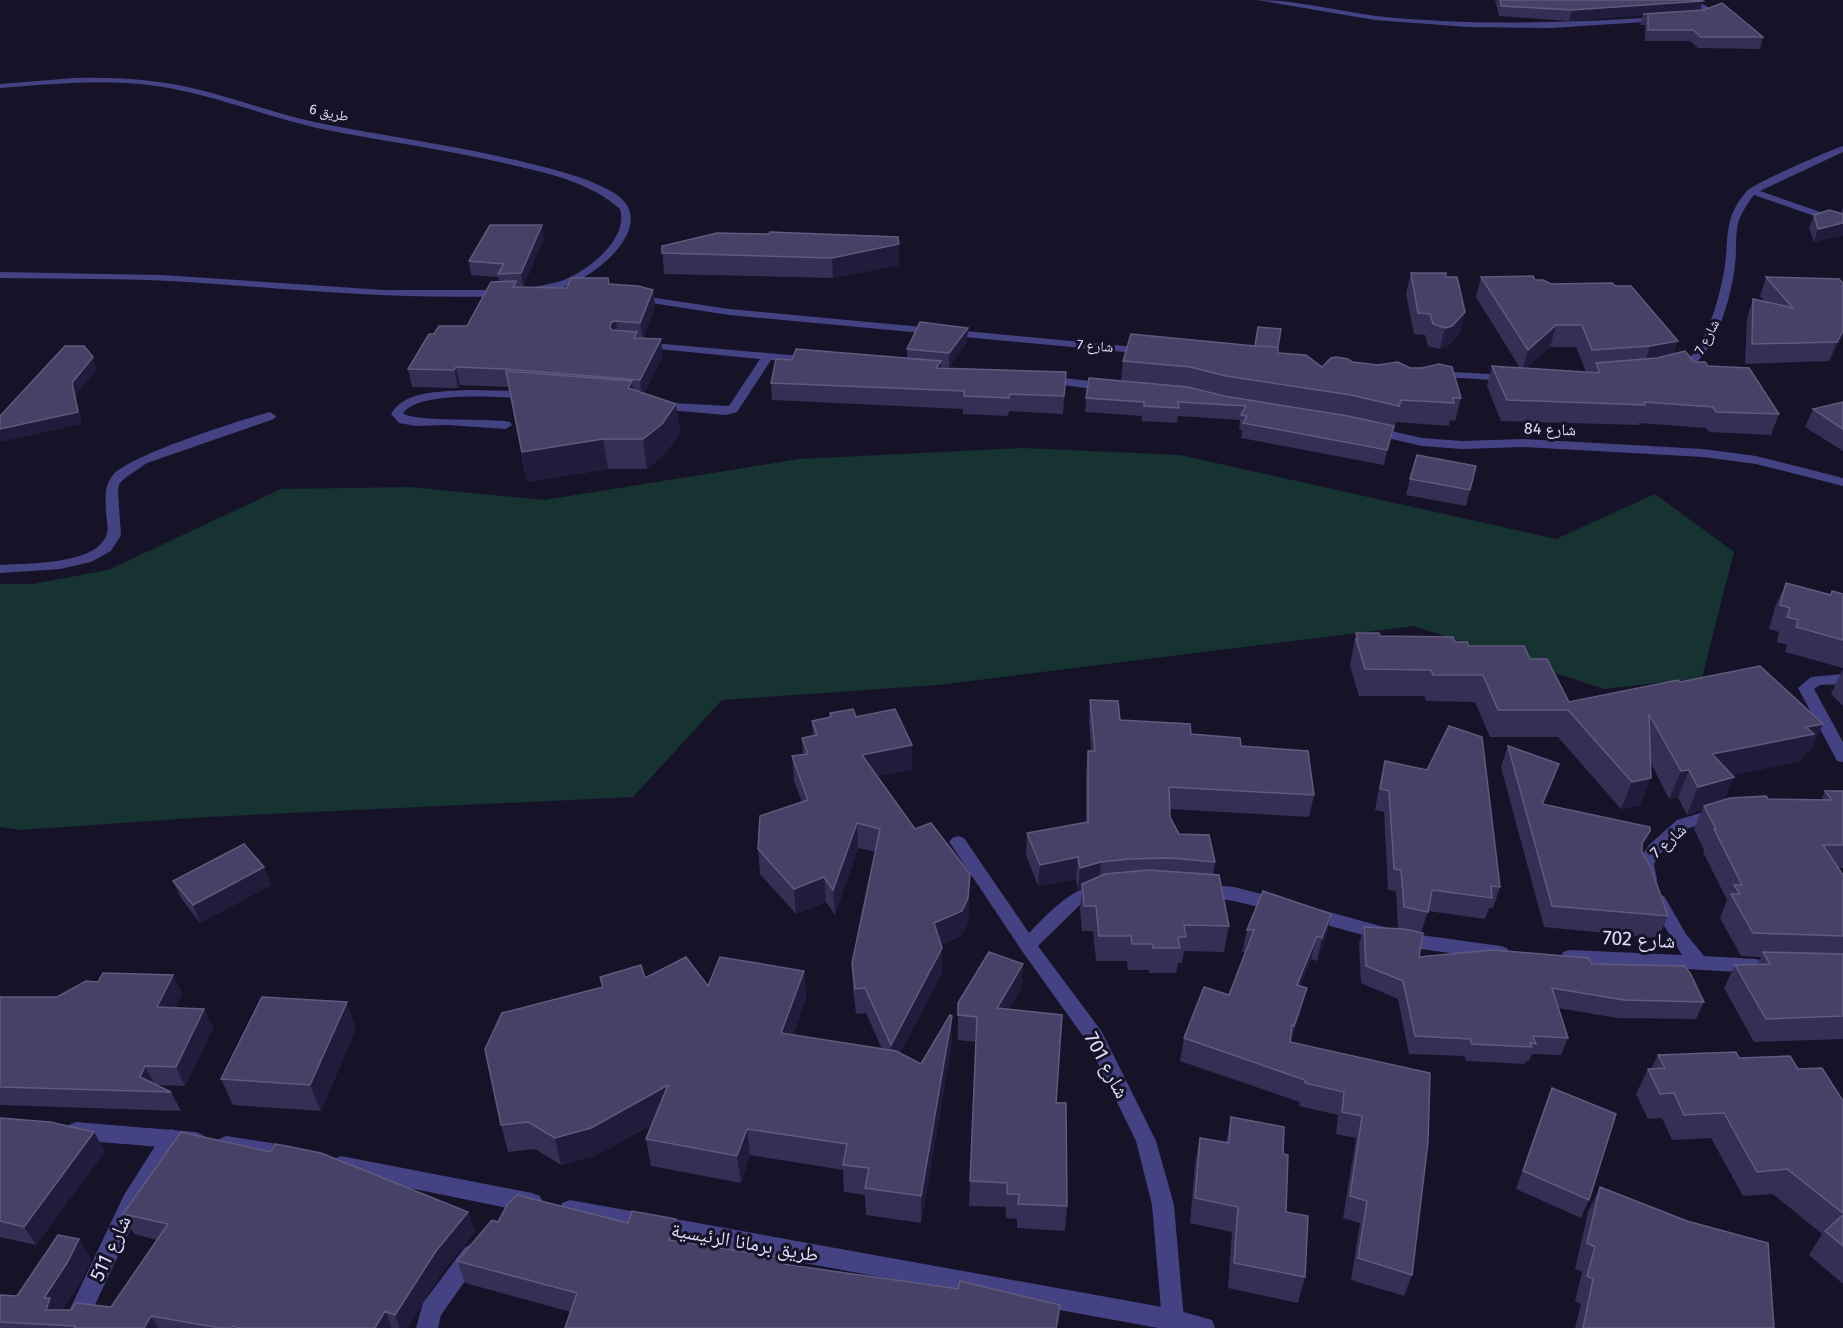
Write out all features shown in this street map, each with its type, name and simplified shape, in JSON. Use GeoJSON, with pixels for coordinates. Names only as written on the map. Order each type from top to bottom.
{"type":"FeatureCollection","features":[{"type":"Feature","properties":{"kind":"street"},"geometry":{"type":"LineString","coordinates":[[1261,0],[1375,18],[1468,25],[1552,26],[1671,19]]}},
{"type":"Feature","properties":{"kind":"street"},"geometry":{"type":"LineString","coordinates":[[1676,0],[1698,4],[1707,8],[1712,14],[1690,18]]}},
{"type":"Feature","properties":{"kind":"street","name":"طريق 6"},"geometry":{"type":"LineString","coordinates":[[0,86],[92,78],[153,83],[317,124],[484,156],[602,189],[626,209],[625,227],[619,240],[580,283],[518,292],[411,295],[184,279],[0,275]]}},
{"type":"Feature","properties":{"kind":"street"},"geometry":{"type":"LineString","coordinates":[[1752,191],[1843,149]]}},
{"type":"Feature","properties":{"kind":"street"},"geometry":{"type":"LineString","coordinates":[[1752,191],[1843,223]]}},
{"type":"Feature","properties":{"kind":"street","name":"شارع 7"},"geometry":{"type":"LineString","coordinates":[[1668,370],[1693,360],[1702,351],[1716,321],[1724,294],[1730,266],[1733,223],[1741,206],[1752,191]]}},
{"type":"Feature","properties":{"kind":"street","name":"شارع 7"},"geometry":{"type":"LineString","coordinates":[[628,296],[729,312],[1154,351]]}},
{"type":"Feature","properties":{"kind":"street"},"geometry":{"type":"LineString","coordinates":[[630,344],[826,361]]}},
{"type":"Feature","properties":{"kind":"street"},"geometry":{"type":"LineString","coordinates":[[638,403],[726,411],[733,409],[768,356]]}},
{"type":"Feature","properties":{"kind":"street"},"geometry":{"type":"LineString","coordinates":[[1424,374],[1523,379]]}},
{"type":"Feature","properties":{"kind":"street"},"geometry":{"type":"LineString","coordinates":[[1037,380],[1117,388]]}},
{"type":"Feature","properties":{"kind":"street"},"geometry":{"type":"LineString","coordinates":[[506,425],[447,420],[416,423],[403,420],[397,414],[400,407],[411,401],[425,398],[474,394],[545,396]]}},
{"type":"Feature","properties":{"kind":"street"},"geometry":{"type":"LineString","coordinates":[[0,569],[60,565],[86,560],[106,548],[114,535],[112,492],[113,483],[120,475],[143,460],[270,416]]}},
{"type":"Feature","properties":{"kind":"street","name":"شارع 84"},"geometry":{"type":"LineString","coordinates":[[1358,427],[1422,442],[1462,445],[1524,443],[1703,453],[1756,460],[1843,482]]}},
{"type":"Feature","properties":{"kind":"street"},"geometry":{"type":"LineString","coordinates":[[1843,680],[1816,680],[1806,688],[1843,757]]}},
{"type":"Feature","properties":{"kind":"street","name":"شارع 7"},"geometry":{"type":"LineString","coordinates":[[1699,964],[1680,939],[1652,889],[1645,873],[1645,864],[1654,849],[1683,824],[1730,812]]}},
{"type":"Feature","properties":{"kind":"street","name":"شارع 701"},"geometry":{"type":"LineString","coordinates":[[958,842],[1028,946],[1095,1038],[1146,1141],[1162,1205],[1173,1320]]}},
{"type":"Feature","properties":{"kind":"street"},"geometry":{"type":"LineString","coordinates":[[1028,946],[1075,899],[1100,891],[1120,889]]}},
{"type":"Feature","properties":{"kind":"street"},"geometry":{"type":"LineString","coordinates":[[1181,889],[1234,894],[1262,900],[1406,940],[1521,954]]}},
{"type":"Feature","properties":{"kind":"street","name":"شارع 702"},"geometry":{"type":"LineString","coordinates":[[1554,956],[1771,966]]}},
{"type":"Feature","properties":{"kind":"street","name":"طريق برمانا الرئيسية"},"geometry":{"type":"LineString","coordinates":[[57,1130],[171,1138],[262,1149],[521,1201],[1173,1320],[1204,1328]]}},
{"type":"Feature","properties":{"kind":"street","name":"شارع 511"},"geometry":{"type":"LineString","coordinates":[[72,1328],[132,1202],[171,1138]]}},
{"type":"Feature","properties":{"kind":"street"},"geometry":{"type":"LineString","coordinates":[[506,1218],[521,1201]]}},
{"type":"Feature","properties":{"kind":"street"},"geometry":{"type":"LineString","coordinates":[[427,1328],[431,1311],[441,1296],[490,1235]]}},
{"type":"Feature","properties":{"kind":"green space"},"geometry":{"type":"Polygon","coordinates":[[[1023,448],[1180,455],[1556,539],[1655,494],[1734,552],[1702,678],[1604,689],[1414,626],[938,685],[722,700],[633,797],[208,817],[20,830],[0,827],[0,584],[32,584],[108,570],[281,489],[410,487],[544,500],[799,459],[1023,448]]]}},
{"type":"Feature","properties":{"kind":"building"},"geometry":{"type":"Polygon","coordinates":[[[1500,0],[1703,1],[1572,10],[1501,6],[1500,0]]]}},
{"type":"Feature","properties":{"kind":"building"},"geometry":{"type":"Polygon","coordinates":[[[1722,3],[1763,37],[1701,37],[1693,30],[1648,30],[1648,14],[1643,14],[1704,10],[1722,3]]]}},
{"type":"Feature","properties":{"kind":"building"},"geometry":{"type":"Polygon","coordinates":[[[1829,210],[1843,214],[1843,223],[1818,229],[1814,215],[1829,210]]]}},
{"type":"Feature","properties":{"kind":"building"},"geometry":{"type":"Polygon","coordinates":[[[490,225],[542,225],[521,273],[498,274],[504,264],[469,261],[490,225]]]}},
{"type":"Feature","properties":{"kind":"building"},"geometry":{"type":"Polygon","coordinates":[[[770,232],[898,237],[899,244],[832,258],[662,253],[662,246],[717,233],[769,234],[770,232]]]}},
{"type":"Feature","properties":{"kind":"building"},"geometry":{"type":"Polygon","coordinates":[[[1411,273],[1446,273],[1446,277],[1457,277],[1465,312],[1452,326],[1445,328],[1433,324],[1430,314],[1418,313],[1411,273]]]}},
{"type":"Feature","properties":{"kind":"building"},"geometry":{"type":"Polygon","coordinates":[[[1533,276],[1535,280],[1543,280],[1551,284],[1612,283],[1615,286],[1631,286],[1678,341],[1650,346],[1592,350],[1582,325],[1556,325],[1528,350],[1481,277],[1533,276]]]}},
{"type":"Feature","properties":{"kind":"building"},"geometry":{"type":"Polygon","coordinates":[[[1766,277],[1839,279],[1843,283],[1843,331],[1837,342],[1752,344],[1753,299],[1793,308],[1766,277]]]}},
{"type":"Feature","properties":{"kind":"building"},"geometry":{"type":"Polygon","coordinates":[[[571,278],[608,278],[609,284],[638,286],[653,290],[640,323],[616,321],[611,322],[610,328],[637,332],[634,338],[661,339],[640,380],[505,369],[456,367],[454,370],[408,369],[429,334],[434,334],[439,326],[467,326],[491,282],[516,281],[513,287],[567,288],[571,278]]]}},
{"type":"Feature","properties":{"kind":"building"},"geometry":{"type":"Polygon","coordinates":[[[920,322],[968,328],[949,353],[907,349],[920,322]]]}},
{"type":"Feature","properties":{"kind":"building"},"geometry":{"type":"Polygon","coordinates":[[[1258,327],[1281,329],[1278,347],[1255,346],[1258,327]]]}},
{"type":"Feature","properties":{"kind":"building"},"geometry":{"type":"Polygon","coordinates":[[[1131,334],[1278,347],[1278,353],[1306,355],[1322,367],[1331,358],[1336,357],[1352,362],[1378,365],[1398,362],[1410,368],[1439,364],[1452,367],[1461,398],[1453,398],[1454,403],[1401,400],[1399,406],[1351,395],[1226,376],[1190,367],[1123,361],[1131,334]]]}},
{"type":"Feature","properties":{"kind":"building"},"geometry":{"type":"Polygon","coordinates":[[[65,346],[84,346],[93,357],[72,383],[78,412],[0,429],[0,416],[65,346]]]}},
{"type":"Feature","properties":{"kind":"building"},"geometry":{"type":"Polygon","coordinates":[[[796,349],[941,361],[936,368],[1066,372],[1064,396],[1010,394],[1009,398],[964,396],[964,391],[771,383],[776,359],[792,360],[796,349]]]}},
{"type":"Feature","properties":{"kind":"building"},"geometry":{"type":"Polygon","coordinates":[[[1685,351],[1694,362],[1705,362],[1708,366],[1749,368],[1779,414],[1716,412],[1713,407],[1644,402],[1645,405],[1507,400],[1492,366],[1600,373],[1596,363],[1657,358],[1685,351]]]}},
{"type":"Feature","properties":{"kind":"building"},"geometry":{"type":"Polygon","coordinates":[[[506,371],[632,381],[628,388],[676,404],[662,424],[643,439],[603,439],[522,452],[506,371]]]}},
{"type":"Feature","properties":{"kind":"building"},"geometry":{"type":"Polygon","coordinates":[[[1089,378],[1188,387],[1224,396],[1348,416],[1394,426],[1387,450],[1243,423],[1247,416],[1241,415],[1246,406],[1178,402],[1179,408],[1144,406],[1144,402],[1086,398],[1089,378]]]}},
{"type":"Feature","properties":{"kind":"building"},"geometry":{"type":"Polygon","coordinates":[[[1843,402],[1843,429],[1813,409],[1843,402]]]}},
{"type":"Feature","properties":{"kind":"building"},"geometry":{"type":"Polygon","coordinates":[[[1417,455],[1476,466],[1470,490],[1410,479],[1417,455]]]}},
{"type":"Feature","properties":{"kind":"building"},"geometry":{"type":"Polygon","coordinates":[[[1786,583],[1831,595],[1832,591],[1843,594],[1843,640],[1796,627],[1798,620],[1787,617],[1790,608],[1780,605],[1786,583]]]}},
{"type":"Feature","properties":{"kind":"building"},"geometry":{"type":"Polygon","coordinates":[[[1356,633],[1379,633],[1380,636],[1453,637],[1455,642],[1467,642],[1469,646],[1524,646],[1530,659],[1547,659],[1569,702],[1760,666],[1823,724],[1806,727],[1814,734],[1712,754],[1734,777],[1698,787],[1689,770],[1681,771],[1649,714],[1651,778],[1632,782],[1568,710],[1498,710],[1483,675],[1433,675],[1431,670],[1365,669],[1356,633]]]}},
{"type":"Feature","properties":{"kind":"building"},"geometry":{"type":"Polygon","coordinates":[[[1090,700],[1118,701],[1120,720],[1190,724],[1191,734],[1240,738],[1241,746],[1308,751],[1314,795],[1169,787],[1170,817],[1179,834],[1209,835],[1215,862],[1170,858],[1128,859],[1101,862],[1080,868],[1078,857],[1040,865],[1027,833],[1088,822],[1088,751],[1095,751],[1090,700]]]}},
{"type":"Feature","properties":{"kind":"building"},"geometry":{"type":"Polygon","coordinates":[[[853,709],[856,717],[895,709],[912,745],[862,755],[915,829],[931,823],[970,874],[968,898],[962,911],[934,923],[942,948],[891,1045],[865,988],[855,989],[852,963],[880,829],[857,823],[833,890],[824,877],[794,889],[758,849],[760,816],[808,800],[792,756],[808,754],[802,738],[817,735],[812,721],[831,717],[830,713],[853,709]]]}},
{"type":"Feature","properties":{"kind":"building"},"geometry":{"type":"Polygon","coordinates":[[[1449,726],[1482,737],[1500,887],[1491,886],[1492,898],[1432,890],[1428,912],[1404,907],[1401,870],[1394,869],[1389,791],[1380,789],[1385,761],[1427,770],[1449,726]]]}},
{"type":"Feature","properties":{"kind":"building"},"geometry":{"type":"Polygon","coordinates":[[[1508,746],[1559,764],[1542,804],[1650,827],[1642,843],[1642,852],[1651,868],[1668,916],[1552,906],[1508,746]]]}},
{"type":"Feature","properties":{"kind":"building"},"geometry":{"type":"Polygon","coordinates":[[[1825,791],[1843,791],[1843,845],[1823,845],[1843,875],[1843,936],[1753,933],[1731,894],[1740,894],[1734,885],[1742,885],[1704,806],[1730,798],[1766,796],[1768,799],[1832,800],[1825,791]]]}},
{"type":"Feature","properties":{"kind":"building"},"geometry":{"type":"Polygon","coordinates":[[[244,844],[264,867],[193,905],[173,881],[244,844]]]}},
{"type":"Feature","properties":{"kind":"building"},"geometry":{"type":"Polygon","coordinates":[[[1149,870],[1219,875],[1229,926],[1184,925],[1186,937],[1178,937],[1180,948],[1153,948],[1152,944],[1132,944],[1131,936],[1099,936],[1096,906],[1084,906],[1082,884],[1105,874],[1149,870]]]}},
{"type":"Feature","properties":{"kind":"building"},"geometry":{"type":"Polygon","coordinates":[[[1263,891],[1331,914],[1322,938],[1317,936],[1297,985],[1307,988],[1294,1026],[1292,1025],[1290,1042],[1430,1073],[1428,1142],[1412,1275],[1358,1258],[1367,1201],[1350,1196],[1362,1116],[1342,1112],[1344,1092],[1305,1083],[1305,1080],[1184,1038],[1204,987],[1229,995],[1254,930],[1247,930],[1263,891]]]}},
{"type":"Feature","properties":{"kind":"building"},"geometry":{"type":"Polygon","coordinates":[[[1364,927],[1404,929],[1423,933],[1419,957],[1493,950],[1588,958],[1592,964],[1684,966],[1690,973],[1704,1002],[1624,1000],[1552,988],[1568,1038],[1533,1036],[1536,1044],[1530,1043],[1532,1047],[1472,1044],[1470,1039],[1415,1036],[1403,981],[1366,966],[1364,927]]]}},
{"type":"Feature","properties":{"kind":"building"},"geometry":{"type":"Polygon","coordinates":[[[989,952],[1023,964],[997,1008],[1062,1015],[1056,1103],[1066,1103],[1067,1206],[1018,1204],[1019,1194],[1007,1194],[1007,1183],[970,1181],[977,1017],[958,1015],[958,1003],[989,952]]]}},
{"type":"Feature","properties":{"kind":"building"},"geometry":{"type":"Polygon","coordinates":[[[1763,952],[1843,954],[1843,1016],[1766,1019],[1735,965],[1770,964],[1763,952]]]}},
{"type":"Feature","properties":{"kind":"building"},"geometry":{"type":"Polygon","coordinates":[[[686,957],[708,986],[720,957],[804,971],[781,1033],[896,1051],[921,1064],[950,1015],[952,1016],[921,1196],[865,1188],[869,1168],[843,1165],[847,1144],[747,1129],[737,1156],[646,1139],[668,1085],[591,1128],[555,1138],[528,1122],[501,1125],[485,1049],[502,1013],[603,987],[600,977],[641,965],[645,978],[686,957]]]}},
{"type":"Feature","properties":{"kind":"building"},"geometry":{"type":"Polygon","coordinates":[[[103,973],[173,975],[157,1007],[204,1009],[176,1067],[145,1066],[140,1077],[171,1092],[0,1087],[0,997],[57,997],[86,981],[98,982],[103,973]]]}},
{"type":"Feature","properties":{"kind":"building"},"geometry":{"type":"Polygon","coordinates":[[[262,997],[347,1002],[310,1085],[221,1079],[262,997]]]}},
{"type":"Feature","properties":{"kind":"building"},"geometry":{"type":"Polygon","coordinates":[[[1736,1052],[1739,1058],[1790,1056],[1798,1069],[1822,1068],[1843,1101],[1843,1213],[1787,1169],[1757,1172],[1724,1113],[1684,1115],[1674,1093],[1660,1094],[1648,1069],[1665,1068],[1658,1055],[1736,1052]]]}},
{"type":"Feature","properties":{"kind":"building"},"geometry":{"type":"Polygon","coordinates":[[[1552,1088],[1616,1114],[1589,1200],[1523,1171],[1552,1088]]]}},
{"type":"Feature","properties":{"kind":"building"},"geometry":{"type":"Polygon","coordinates":[[[1231,1117],[1284,1127],[1283,1154],[1288,1155],[1286,1212],[1308,1216],[1305,1277],[1234,1263],[1238,1207],[1195,1198],[1200,1138],[1229,1143],[1231,1117]]]}},
{"type":"Feature","properties":{"kind":"building"},"geometry":{"type":"Polygon","coordinates":[[[0,1118],[50,1122],[94,1132],[24,1227],[0,1221],[0,1118]]]}},
{"type":"Feature","properties":{"kind":"building"},"geometry":{"type":"Polygon","coordinates":[[[181,1132],[270,1152],[276,1144],[321,1153],[468,1212],[436,1251],[395,1315],[385,1311],[375,1328],[239,1328],[233,1326],[220,1328],[151,1316],[144,1328],[74,1328],[75,1326],[0,1322],[0,1295],[17,1296],[58,1235],[79,1239],[67,1263],[44,1298],[50,1298],[46,1310],[71,1310],[76,1303],[111,1307],[168,1224],[123,1214],[181,1132]]]}},
{"type":"Feature","properties":{"kind":"building"},"geometry":{"type":"Polygon","coordinates":[[[1600,1187],[1687,1221],[1768,1243],[1774,1328],[1583,1328],[1593,1279],[1587,1276],[1595,1247],[1587,1243],[1600,1187]]]}},
{"type":"Feature","properties":{"kind":"building"},"geometry":{"type":"Polygon","coordinates":[[[517,1195],[628,1223],[632,1211],[676,1219],[669,1240],[785,1258],[783,1264],[958,1289],[960,1281],[1060,1305],[1056,1328],[565,1328],[577,1293],[457,1261],[492,1220],[498,1222],[507,1205],[517,1195]]]}},
{"type":"Feature","properties":{"kind":"building"},"geometry":{"type":"Polygon","coordinates":[[[1843,1215],[1843,1246],[1825,1231],[1843,1215]]]}}]}
